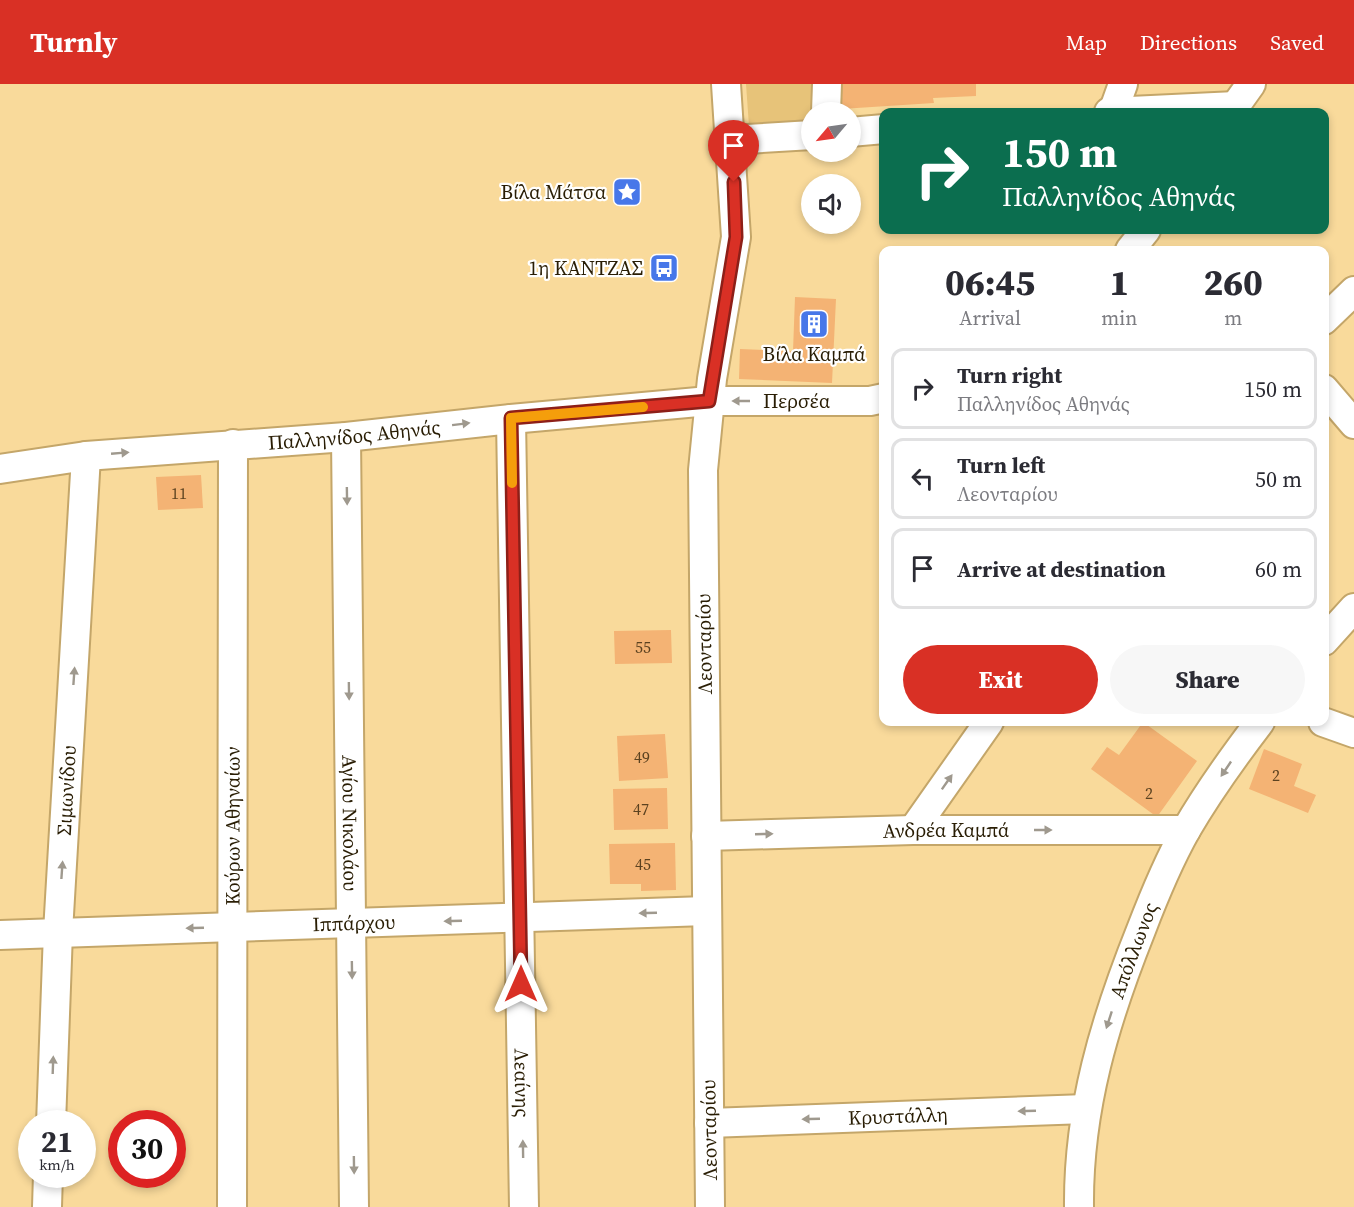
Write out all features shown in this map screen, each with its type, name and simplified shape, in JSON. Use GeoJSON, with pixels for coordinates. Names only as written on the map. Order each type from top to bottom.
{"type":"FeatureCollection","features":[{"type":"Feature","properties":{"kind":"street","name":"Λεονταρίου"},"geometry":{"type":"LineString","coordinates":[[710,1207],[703,481],[709,401],[736,237],[726,84]]}},
{"type":"Feature","properties":{"kind":"street"},"geometry":{"type":"LineString","coordinates":[[826,102],[827,84]]}},
{"type":"Feature","properties":{"kind":"street"},"geometry":{"type":"LineString","coordinates":[[1113,108],[1123,84]]}},
{"type":"Feature","properties":{"kind":"street"},"geometry":{"type":"LineString","coordinates":[[1158,108],[1240,101]]}},
{"type":"Feature","properties":{"kind":"street"},"geometry":{"type":"LineString","coordinates":[[861,131],[879,129]]}},
{"type":"Feature","properties":{"kind":"street"},"geometry":{"type":"LineString","coordinates":[[730,140],[801,136]]}},
{"type":"Feature","properties":{"kind":"street"},"geometry":{"type":"LineString","coordinates":[[1133,246],[1143,234]]}},
{"type":"Feature","properties":{"kind":"street"},"geometry":{"type":"LineString","coordinates":[[1329,315],[1354,291]]}},
{"type":"Feature","properties":{"kind":"street"},"geometry":{"type":"LineString","coordinates":[[1329,395],[1354,424]]}},
{"type":"Feature","properties":{"kind":"street","name":"Περσέα"},"geometry":{"type":"LineString","coordinates":[[709,401],[870,401],[879,399]]}},
{"type":"Feature","properties":{"kind":"street","name":"Παλληνίδος Αθηνάς"},"geometry":{"type":"LineString","coordinates":[[0,469],[86,456],[346,437],[511,418],[709,401]]}},
{"type":"Feature","properties":{"kind":"street","name":"Λεαίνης"},"geometry":{"type":"LineString","coordinates":[[511,418],[524,1207]]}},
{"type":"Feature","properties":{"kind":"street","name":"Αγίου Νικολάου"},"geometry":{"type":"LineString","coordinates":[[346,437],[354,1207]]}},
{"type":"Feature","properties":{"kind":"street","name":"Κούρων Αθηναίων"},"geometry":{"type":"LineString","coordinates":[[232,444],[232,1207]]}},
{"type":"Feature","properties":{"kind":"street","name":"Σιμωνίδου"},"geometry":{"type":"LineString","coordinates":[[52,1110],[58,932],[86,456]]}},
{"type":"Feature","properties":{"kind":"street"},"geometry":{"type":"LineString","coordinates":[[1329,636],[1354,608]]}},
{"type":"Feature","properties":{"kind":"street"},"geometry":{"type":"LineString","coordinates":[[1329,724],[1354,733]]}},
{"type":"Feature","properties":{"kind":"street"},"geometry":{"type":"LineString","coordinates":[[914,830],[987,726]]}},
{"type":"Feature","properties":{"kind":"street","name":"Απόλλωνος"},"geometry":{"type":"LineString","coordinates":[[1080,1207],[1080,1153],[1086,1109],[1104,1034],[1130,959],[1165,872],[1186,830],[1257,726]]}},
{"type":"Feature","properties":{"kind":"street","name":"Ανδρέα Καμπά"},"geometry":{"type":"LineString","coordinates":[[706,836],[914,830],[1186,830]]}},
{"type":"Feature","properties":{"kind":"street","name":"Ιππάρχου"},"geometry":{"type":"LineString","coordinates":[[0,935],[351,925],[706,911]]}},
{"type":"Feature","properties":{"kind":"street","name":"Κρυστάλλη"},"geometry":{"type":"LineString","coordinates":[[709,1123],[1086,1109]]}},
{"type":"Feature","properties":{"kind":"street"},"geometry":{"type":"LineString","coordinates":[[46,1207],[47,1188]]}},
{"type":"Feature","properties":{"kind":"shaded area"},"geometry":{"type":"Polygon","coordinates":[[[746,84],[814,84],[812,102],[801,102],[801,121],[749,126],[746,84]]]}},
{"type":"Feature","properties":{"kind":"building"},"geometry":{"type":"Polygon","coordinates":[[[840,84],[976,84],[976,96],[933,98],[934,103],[861,108],[861,102],[841,102],[840,84]]]}},
{"type":"Feature","properties":{"kind":"building","name":"Βίλα Καμπά"},"geometry":{"type":"Polygon","coordinates":[[[795,297],[836,299],[832,383],[739,379],[740,349],[793,351],[795,297]]]}},
{"type":"Feature","properties":{"kind":"building"},"geometry":{"type":"Polygon","coordinates":[[[201,475],[203,508],[158,510],[156,477],[201,475]]]}},
{"type":"Feature","properties":{"kind":"building"},"geometry":{"type":"Polygon","coordinates":[[[671,630],[672,663],[615,664],[614,631],[671,630]]]}},
{"type":"Feature","properties":{"kind":"building"},"geometry":{"type":"Polygon","coordinates":[[[1140,726],[1149,726],[1197,761],[1157,817],[1091,769],[1107,747],[1119,755],[1140,726]]]}},
{"type":"Feature","properties":{"kind":"building"},"geometry":{"type":"Polygon","coordinates":[[[665,734],[668,778],[619,781],[617,736],[665,734]]]}},
{"type":"Feature","properties":{"kind":"building"},"geometry":{"type":"Polygon","coordinates":[[[1264,749],[1302,764],[1294,786],[1316,795],[1308,813],[1249,789],[1264,749]]]}},
{"type":"Feature","properties":{"kind":"building"},"geometry":{"type":"Polygon","coordinates":[[[667,788],[668,829],[614,830],[613,789],[667,788]]]}},
{"type":"Feature","properties":{"kind":"building"},"geometry":{"type":"Polygon","coordinates":[[[675,843],[676,890],[641,891],[641,884],[610,884],[609,844],[675,843]]]}},
{"type":"Feature","properties":{"kind":"slow traffic"},"geometry":{"type":"LineString","coordinates":[[512,483],[511,418],[643,407]]}},
{"type":"Feature","properties":{"kind":"place","name":"Βίλα Μάτσα"},"geometry":{"type":"Point","coordinates":[627,192]}},
{"type":"Feature","properties":{"kind":"place","name":"1η ΚΑΝΤΖΑΣ"},"geometry":{"type":"Point","coordinates":[664,268]}},
{"type":"Feature","properties":{"kind":"place","name":"Βίλα Καμπά"},"geometry":{"type":"Point","coordinates":[814,324]}},
{"type":"Feature","properties":{"kind":"route"},"geometry":{"type":"LineString","coordinates":[[521,984],[511,418],[709,401],[716,346],[736,237],[734,182]]}}]}
